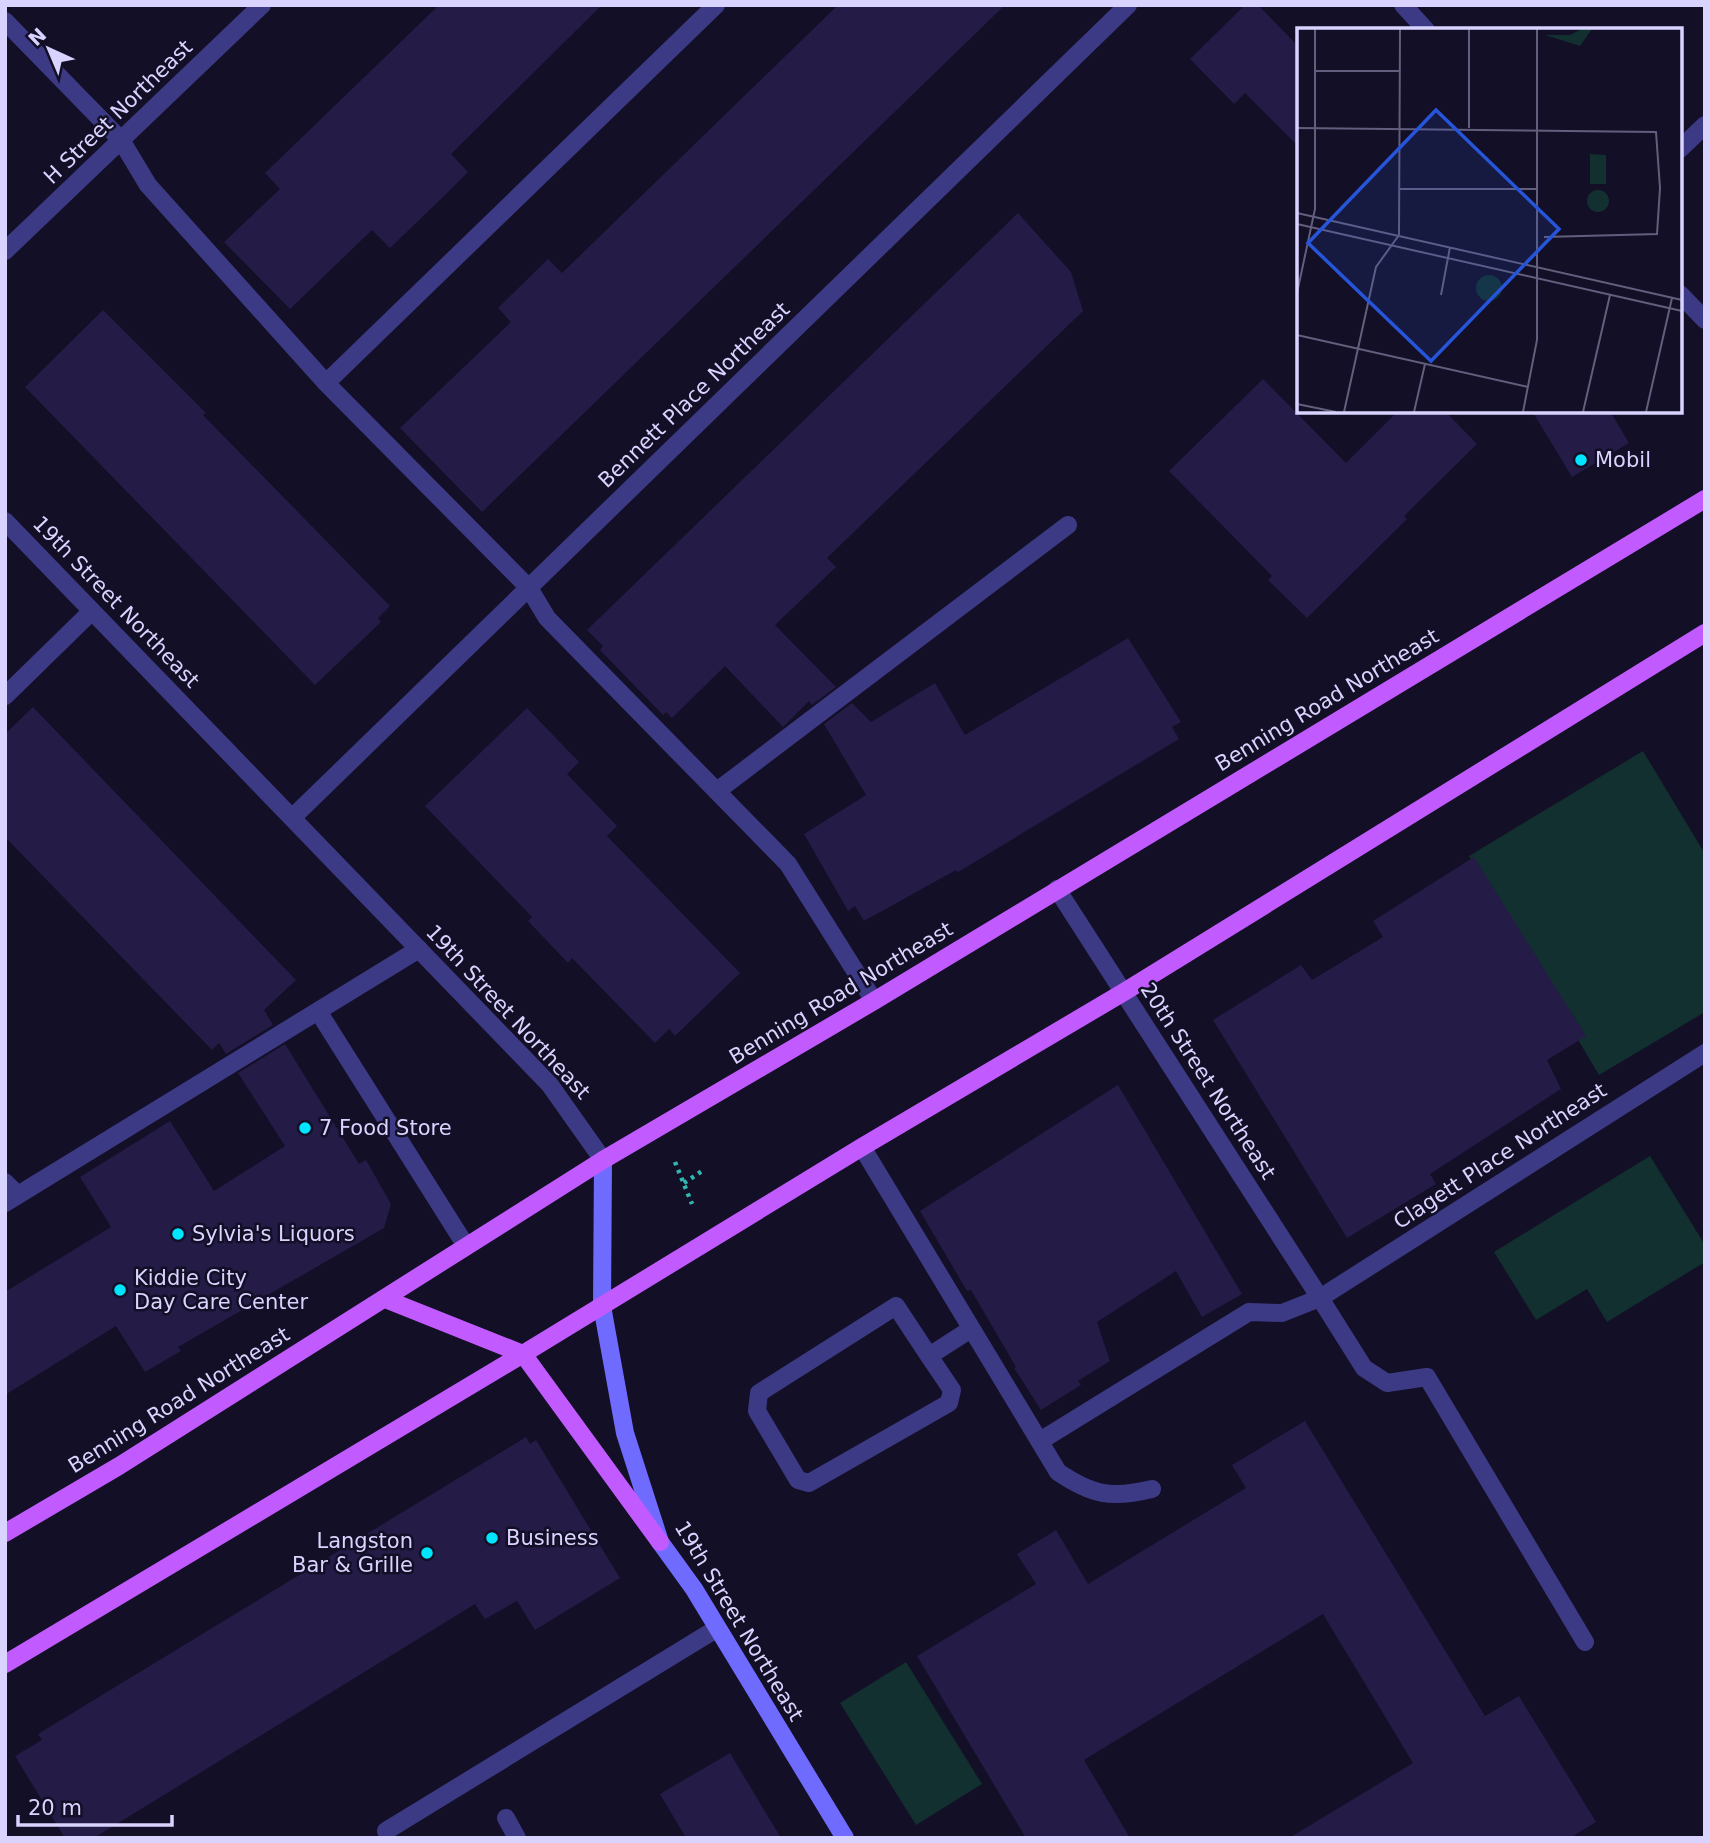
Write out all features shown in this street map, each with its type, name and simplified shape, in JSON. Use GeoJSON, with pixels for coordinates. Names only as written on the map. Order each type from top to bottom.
{"type":"FeatureCollection","features":[{"type":"Feature","properties":{"kind":"main road","name":"Benning Road Northeast"},"geometry":{"type":"LineString","coordinates":[[5,1533],[119,1466],[603,1160],[874,1001],[1705,499]]}},
{"type":"Feature","properties":{"kind":"main road"},"geometry":{"type":"LineString","coordinates":[[5,1664],[1124,992],[1705,633]]}},
{"type":"Feature","properties":{"kind":"main road","name":"19th Street Northeast"},"geometry":{"type":"LineString","coordinates":[[603,1160],[602,1306],[625,1433],[660,1542],[694,1589],[845,1838]]}},
{"type":"Feature","properties":{"kind":"main road"},"geometry":{"type":"LineString","coordinates":[[385,1299],[523,1354],[660,1542]]}},
{"type":"Feature","properties":{"kind":"street","name":"H Street Northeast"},"geometry":{"type":"LineString","coordinates":[[5,251],[262,5]]}},
{"type":"Feature","properties":{"kind":"street"},"geometry":{"type":"LineString","coordinates":[[326,383],[716,5]]}},
{"type":"Feature","properties":{"kind":"street","name":"Bennett Place Northeast"},"geometry":{"type":"LineString","coordinates":[[293,817],[1128,5]]}},
{"type":"Feature","properties":{"kind":"street"},"geometry":{"type":"LineString","coordinates":[[1402,5],[1424,28]]}},
{"type":"Feature","properties":{"kind":"street"},"geometry":{"type":"LineString","coordinates":[[5,21],[121,140],[148,185],[326,383],[529,588],[547,618],[788,864],[874,1001]]}},
{"type":"Feature","properties":{"kind":"street"},"geometry":{"type":"LineString","coordinates":[[1682,147],[1705,125]]}},
{"type":"Feature","properties":{"kind":"street"},"geometry":{"type":"LineString","coordinates":[[1682,297],[1705,320]]}},
{"type":"Feature","properties":{"kind":"street","name":"19th Street Northeast"},"geometry":{"type":"LineString","coordinates":[[5,521],[550,1085],[603,1160]]}},
{"type":"Feature","properties":{"kind":"street"},"geometry":{"type":"LineString","coordinates":[[717,791],[1068,525]]}},
{"type":"Feature","properties":{"kind":"street"},"geometry":{"type":"LineString","coordinates":[[5,696],[92,611]]}},
{"type":"Feature","properties":{"kind":"street","name":"20th Street Northeast"},"geometry":{"type":"LineString","coordinates":[[1057,889],[1364,1368],[1387,1383],[1427,1377],[1585,1642]]}},
{"type":"Feature","properties":{"kind":"street"},"geometry":{"type":"LineString","coordinates":[[9,1193],[318,1011],[419,948]]}},
{"type":"Feature","properties":{"kind":"street"},"geometry":{"type":"LineString","coordinates":[[318,1011],[466,1246]]}},
{"type":"Feature","properties":{"kind":"street","name":"Clagett Place Northeast"},"geometry":{"type":"LineString","coordinates":[[1040,1441],[1249,1312],[1282,1313],[1320,1298],[1705,1053]]}},
{"type":"Feature","properties":{"kind":"street"},"geometry":{"type":"LineString","coordinates":[[862,1147],[1058,1472],[1081,1487],[1104,1494],[1129,1495],[1152,1489]]}},
{"type":"Feature","properties":{"kind":"street"},"geometry":{"type":"LineString","coordinates":[[896,1306],[929,1356],[952,1390],[949,1404],[809,1483],[798,1480],[757,1411],[759,1393],[896,1306]]}},
{"type":"Feature","properties":{"kind":"street"},"geometry":{"type":"LineString","coordinates":[[929,1356],[971,1329]]}},
{"type":"Feature","properties":{"kind":"street"},"geometry":{"type":"LineString","coordinates":[[383,1835],[716,1629]]}},
{"type":"Feature","properties":{"kind":"street"},"geometry":{"type":"LineString","coordinates":[[506,1818],[517,1838]]}},
{"type":"Feature","properties":{"kind":"path"},"geometry":{"type":"LineString","coordinates":[[675,1162],[692,1205]]}},
{"type":"Feature","properties":{"kind":"path"},"geometry":{"type":"LineString","coordinates":[[684,1183],[705,1169]]}},
{"type":"Feature","properties":{"kind":"green space"},"geometry":{"type":"Polygon","coordinates":[[[1643,751],[1705,854],[1705,1012],[1599,1075],[1469,856],[1643,751]]]}},
{"type":"Feature","properties":{"kind":"green space"},"geometry":{"type":"Polygon","coordinates":[[[1650,1156],[1705,1245],[1705,1262],[1607,1322],[1587,1289],[1536,1320],[1494,1252],[1650,1156]]]}},
{"type":"Feature","properties":{"kind":"green space"},"geometry":{"type":"Polygon","coordinates":[[[906,1662],[982,1784],[916,1825],[840,1703],[906,1662]]]}},
{"type":"Feature","properties":{"kind":"building"},"geometry":{"type":"Polygon","coordinates":[[[439,5],[602,5],[451,154],[468,172],[441,199],[390,248],[372,230],[290,309],[224,242],[280,189],[265,173],[439,5]]]}},
{"type":"Feature","properties":{"kind":"building"},"geometry":{"type":"Polygon","coordinates":[[[838,5],[1005,5],[482,512],[400,428],[511,322],[498,308],[548,259],[562,273],[838,5]]]}},
{"type":"Feature","properties":{"kind":"building"},"geometry":{"type":"Polygon","coordinates":[[[1245,5],[1258,5],[1297,45],[1297,145],[1245,93],[1234,104],[1190,59],[1245,5]]]}},
{"type":"Feature","properties":{"kind":"building"},"geometry":{"type":"Polygon","coordinates":[[[1018,213],[1071,272],[1083,311],[827,558],[836,567],[775,625],[836,687],[812,705],[809,701],[783,727],[725,666],[672,718],[666,712],[663,715],[600,650],[603,646],[587,630],[1018,213]]]}},
{"type":"Feature","properties":{"kind":"building"},"geometry":{"type":"Polygon","coordinates":[[[103,310],[206,413],[203,415],[390,606],[378,618],[381,622],[315,685],[25,387],[103,310]]]}},
{"type":"Feature","properties":{"kind":"building"},"geometry":{"type":"Polygon","coordinates":[[[1263,379],[1346,463],[1396,413],[1447,413],[1477,444],[1404,516],[1407,519],[1307,618],[1268,580],[1272,576],[1169,471],[1263,379]]]}},
{"type":"Feature","properties":{"kind":"building","name":"Mobil"},"geometry":{"type":"Polygon","coordinates":[[[1533,413],[1611,413],[1629,443],[1572,477],[1533,413]]]}},
{"type":"Feature","properties":{"kind":"building"},"geometry":{"type":"Polygon","coordinates":[[[1128,638],[1181,722],[1172,727],[1179,739],[958,872],[956,870],[864,921],[855,906],[848,911],[804,834],[866,795],[824,724],[852,703],[871,722],[935,683],[965,735],[1128,638]]]}},
{"type":"Feature","properties":{"kind":"building"},"geometry":{"type":"Polygon","coordinates":[[[33,707],[296,980],[264,1010],[273,1025],[226,1054],[219,1043],[212,1050],[5,837],[5,734],[33,707]]]}},
{"type":"Feature","properties":{"kind":"building"},"geometry":{"type":"Polygon","coordinates":[[[527,708],[579,762],[567,774],[617,826],[607,836],[740,973],[675,1036],[669,1029],[655,1043],[572,958],[568,963],[528,921],[532,917],[425,806],[527,708]]]}},
{"type":"Feature","properties":{"kind":"building"},"geometry":{"type":"Polygon","coordinates":[[[1474,857],[1586,1036],[1547,1060],[1561,1089],[1430,1174],[1436,1184],[1347,1238],[1213,1020],[1301,965],[1312,980],[1383,937],[1373,921],[1474,857]]]}},
{"type":"Feature","properties":{"kind":"building"},"geometry":{"type":"Polygon","coordinates":[[[285,1044],[359,1164],[366,1160],[391,1204],[384,1228],[178,1347],[181,1351],[145,1372],[116,1326],[5,1395],[5,1292],[111,1227],[80,1177],[170,1121],[214,1191],[285,1146],[238,1073],[285,1044]]]}},
{"type":"Feature","properties":{"kind":"building"},"geometry":{"type":"Polygon","coordinates":[[[1118,1085],[1242,1294],[1202,1317],[1176,1271],[1097,1322],[1110,1361],[1078,1381],[1081,1385],[1041,1410],[1014,1368],[1016,1367],[971,1290],[967,1291],[920,1211],[1118,1085]]]}},
{"type":"Feature","properties":{"kind":"building"},"geometry":{"type":"Polygon","coordinates":[[[1305,1421],[1485,1716],[1519,1696],[1596,1822],[1570,1838],[1289,1838],[1413,1763],[1323,1614],[1084,1760],[1130,1838],[1026,1838],[917,1656],[1036,1584],[1017,1554],[1056,1530],[1088,1584],[1246,1488],[1232,1465],[1305,1421]]]}},
{"type":"Feature","properties":{"kind":"building"},"geometry":{"type":"Polygon","coordinates":[[[526,1437],[530,1444],[536,1440],[620,1578],[535,1630],[517,1601],[485,1619],[475,1604],[94,1838],[65,1838],[15,1756],[42,1740],[38,1734],[526,1437]]]}},
{"type":"Feature","properties":{"kind":"building"},"geometry":{"type":"Polygon","coordinates":[[[730,1753],[781,1838],[686,1838],[660,1794],[730,1753]]]}},
{"type":"Feature","properties":{"kind":"place","name":"Mobil"},"geometry":{"type":"Point","coordinates":[1581,460]}},
{"type":"Feature","properties":{"kind":"place","name":"7 Food Store"},"geometry":{"type":"Point","coordinates":[305,1128]}},
{"type":"Feature","properties":{"kind":"place","name":"Sylvia's Liquors"},"geometry":{"type":"Point","coordinates":[178,1234]}},
{"type":"Feature","properties":{"kind":"place","name":"Kiddie City Day Care Center"},"geometry":{"type":"Point","coordinates":[120,1290]}},
{"type":"Feature","properties":{"kind":"place","name":"Business"},"geometry":{"type":"Point","coordinates":[492,1538]}},
{"type":"Feature","properties":{"kind":"place","name":"Langston Bar & Grille"},"geometry":{"type":"Point","coordinates":[427,1553]}}]}
